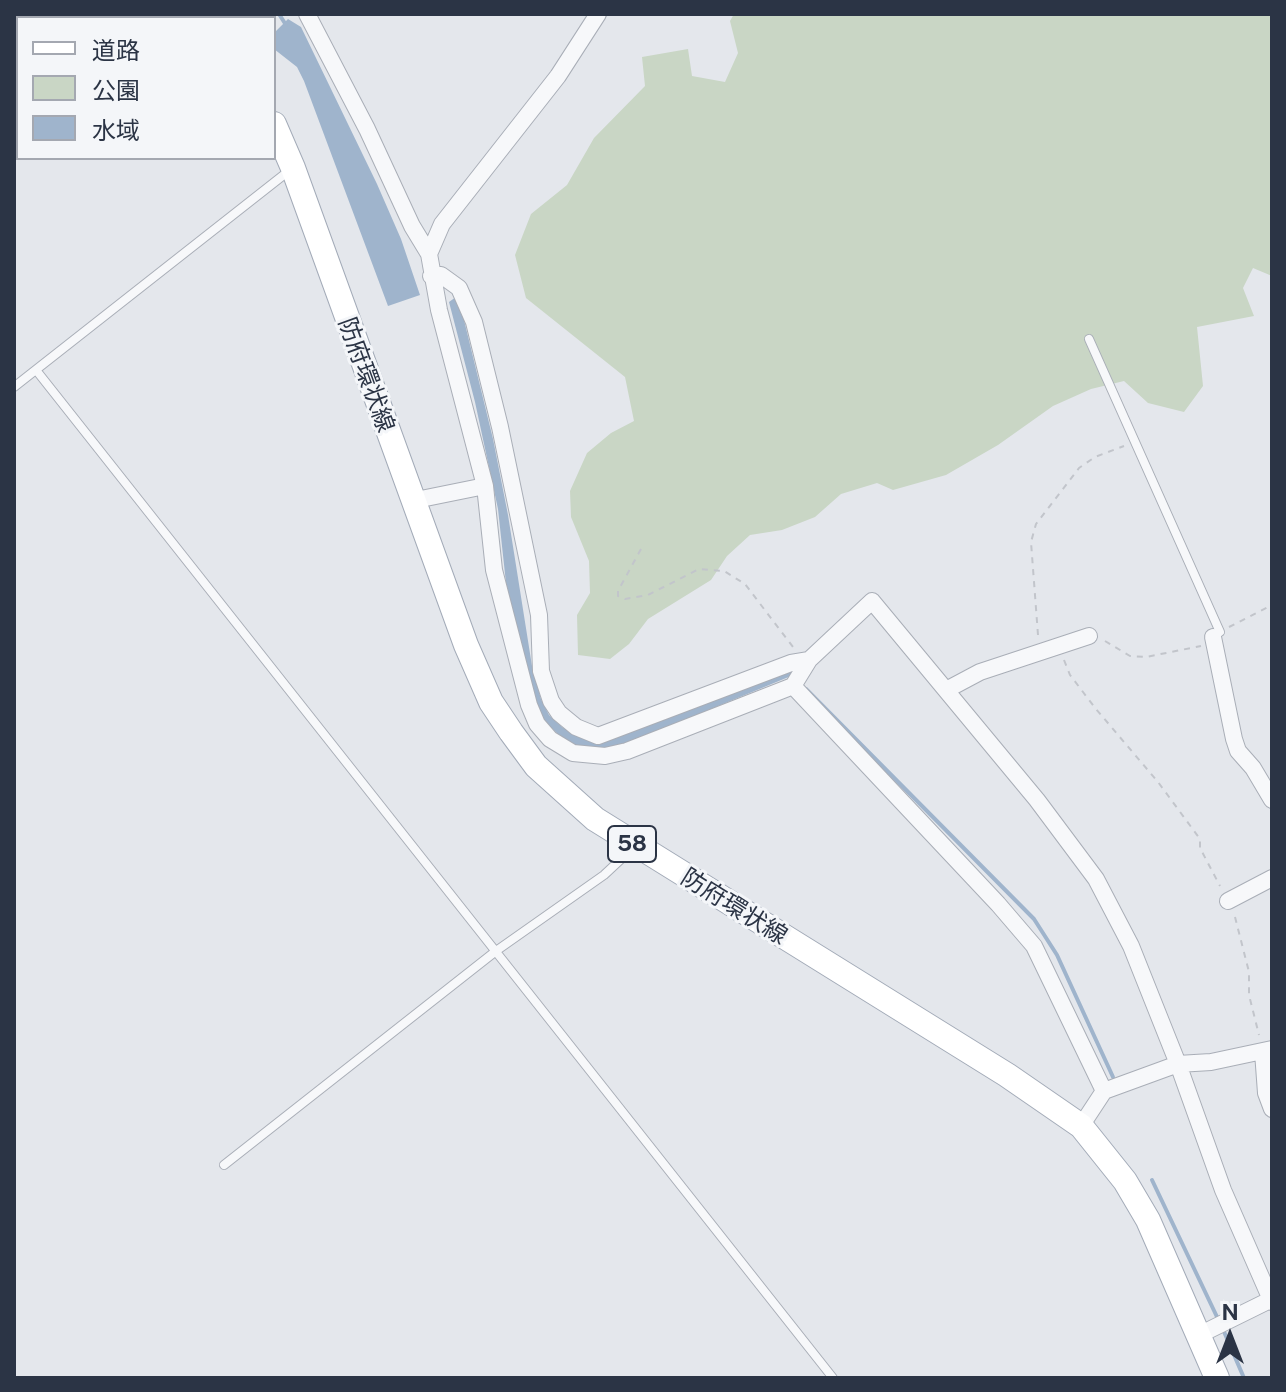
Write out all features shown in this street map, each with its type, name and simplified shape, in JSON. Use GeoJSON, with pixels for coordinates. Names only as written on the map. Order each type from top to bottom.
{"type":"FeatureCollection","features":[{"type":"Feature","properties":{"kind":"main road","name":"防府環状線"},"geometry":{"type":"LineString","coordinates":[[276,129],[466,645],[491,702],[536,766],[572,800],[635,846],[994,1067],[1081,1126],[1125,1181],[1148,1220],[1217,1378]]}},
{"type":"Feature","properties":{"kind":"street"},"geometry":{"type":"LineString","coordinates":[[307,14],[367,129],[412,226],[429,254],[431,276],[485,486],[494,570],[529,705],[537,724],[550,739],[573,753],[589,756],[627,751],[793,686],[806,660],[872,601],[1037,800],[1096,879],[1131,946],[1223,1190],[1272,1300],[1199,1335]]}},
{"type":"Feature","properties":{"kind":"street"},"geometry":{"type":"LineString","coordinates":[[429,254],[442,224],[558,76],[598,14]]}},
{"type":"Feature","properties":{"kind":"street"},"geometry":{"type":"LineString","coordinates":[[431,276],[441,275],[459,288],[474,322],[500,427],[539,615],[541,671],[551,701],[559,713],[576,727],[598,736],[806,660]]}},
{"type":"Feature","properties":{"kind":"street"},"geometry":{"type":"LineString","coordinates":[[411,501],[485,486]]}},
{"type":"Feature","properties":{"kind":"street"},"geometry":{"type":"LineString","coordinates":[[1217,635],[1238,751],[1253,768],[1272,800]]}},
{"type":"Feature","properties":{"kind":"street"},"geometry":{"type":"LineString","coordinates":[[948,689],[980,672],[1089,636]]}},
{"type":"Feature","properties":{"kind":"street"},"geometry":{"type":"LineString","coordinates":[[793,686],[1034,946],[1104,1091]]}},
{"type":"Feature","properties":{"kind":"street"},"geometry":{"type":"LineString","coordinates":[[1228,901],[1272,878]]}},
{"type":"Feature","properties":{"kind":"street"},"geometry":{"type":"LineString","coordinates":[[1081,1126],[1104,1091],[1178,1064],[1211,1062],[1267,1051],[1266,1093],[1272,1118]]}},
{"type":"Feature","properties":{"kind":"lane"},"geometry":{"type":"LineString","coordinates":[[14,387],[293,168]]}},
{"type":"Feature","properties":{"kind":"lane"},"geometry":{"type":"LineString","coordinates":[[1089,339],[1217,635]]}},
{"type":"Feature","properties":{"kind":"lane"},"geometry":{"type":"LineString","coordinates":[[36,370],[833,1378]]}},
{"type":"Feature","properties":{"kind":"lane"},"geometry":{"type":"LineString","coordinates":[[224,1165],[496,951],[604,875],[635,846]]}},
{"type":"Feature","properties":{"kind":"path"},"geometry":{"type":"LineString","coordinates":[[1040,652],[1031,542],[1036,524],[1079,468],[1095,457],[1135,442]]}},
{"type":"Feature","properties":{"kind":"path"},"geometry":{"type":"LineString","coordinates":[[641,549],[618,596],[625,599],[648,595],[699,569],[724,571],[745,584],[806,660]]}},
{"type":"Feature","properties":{"kind":"path"},"geometry":{"type":"LineString","coordinates":[[1089,636],[1111,643],[1130,656],[1146,657],[1202,646],[1272,605]]}},
{"type":"Feature","properties":{"kind":"path"},"geometry":{"type":"LineString","coordinates":[[1058,646],[1070,675],[1158,782],[1200,839],[1200,848],[1228,901],[1245,953],[1249,995],[1267,1051]]}},
{"type":"Feature","properties":{"kind":"green space"},"geometry":{"type":"Polygon","coordinates":[[[734,14],[1272,14],[1272,276],[1253,268],[1243,288],[1254,316],[1197,327],[1203,386],[1184,412],[1148,403],[1124,381],[1091,389],[1053,406],[998,445],[946,475],[893,490],[877,483],[841,494],[815,517],[782,530],[750,535],[727,556],[711,580],[648,619],[629,644],[610,659],[578,655],[577,615],[590,593],[589,561],[571,517],[570,491],[587,453],[611,433],[634,421],[625,377],[526,298],[515,255],[531,214],[567,185],[594,138],[645,86],[642,57],[688,49],[692,76],[725,82],[738,53],[730,21],[734,14]]]}},
{"type":"Feature","properties":{"kind":"water"},"geometry":{"type":"Polygon","coordinates":[[[288,19],[301,27],[377,184],[401,239],[420,295],[388,306],[304,81],[297,67],[276,51],[276,31],[288,19]]]}},
{"type":"Feature","properties":{"kind":"water"},"geometry":{"type":"Polygon","coordinates":[[[456,297],[493,439],[532,666],[549,715],[578,736],[789,671],[793,673],[791,676],[626,744],[604,749],[579,747],[547,724],[537,708],[506,583],[498,509],[449,302],[456,297]]]}},
{"type":"Feature","properties":{"kind":"waterway"},"geometry":{"type":"LineString","coordinates":[[279,14],[286,25]]}},
{"type":"Feature","properties":{"kind":"waterway"},"geometry":{"type":"LineString","coordinates":[[806,689],[1034,919],[1057,955],[1113,1077]]}},
{"type":"Feature","properties":{"kind":"waterway"},"geometry":{"type":"LineString","coordinates":[[1152,1180],[1218,1319]]}},
{"type":"Feature","properties":{"kind":"waterway"},"geometry":{"type":"LineString","coordinates":[[1222,1327],[1244,1378]]}}]}
